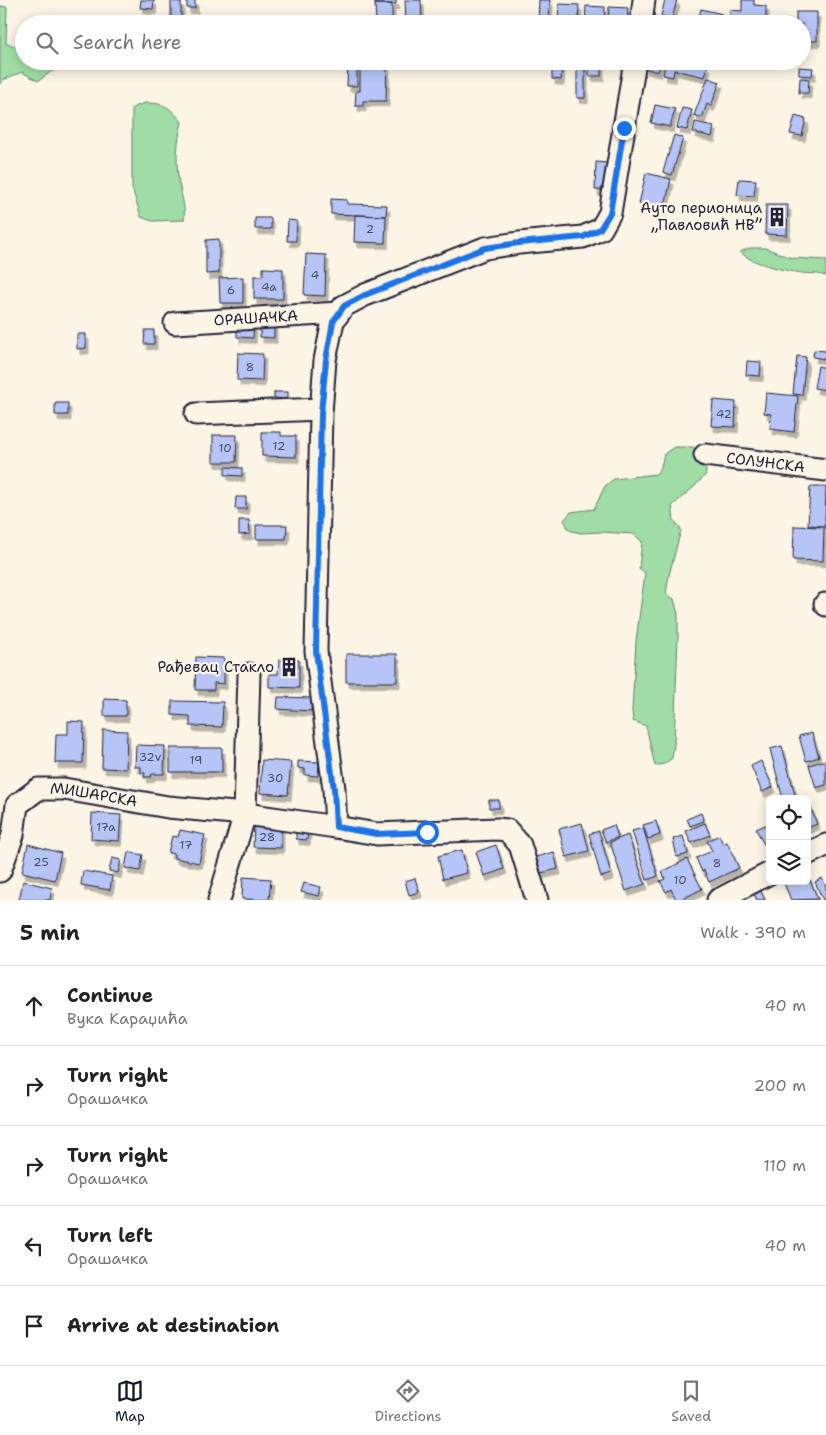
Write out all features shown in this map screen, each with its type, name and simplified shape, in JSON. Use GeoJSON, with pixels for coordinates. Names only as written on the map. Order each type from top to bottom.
{"type":"FeatureCollection","features":[{"type":"Feature","properties":{"kind":"street"},"geometry":{"type":"LineString","coordinates":[[642,15],[644,0]]}},
{"type":"Feature","properties":{"kind":"street"},"geometry":{"type":"LineString","coordinates":[[336,827],[334,789],[316,651],[322,409],[326,360],[333,322],[344,306],[365,295],[485,248],[583,237],[600,229],[610,213],[634,70]]}},
{"type":"Feature","properties":{"kind":"street","name":"ОРАШАЧКА"},"geometry":{"type":"LineString","coordinates":[[175,323],[338,314]]}},
{"type":"Feature","properties":{"kind":"street"},"geometry":{"type":"LineString","coordinates":[[196,414],[322,409]]}},
{"type":"Feature","properties":{"kind":"street","name":"СОЛУНСКА"},"geometry":{"type":"LineString","coordinates":[[705,455],[826,470]]}},
{"type":"Feature","properties":{"kind":"street"},"geometry":{"type":"LineString","coordinates":[[219,900],[245,814],[249,674]]}},
{"type":"Feature","properties":{"kind":"street","name":"МИШАРСКА"},"geometry":{"type":"LineString","coordinates":[[0,871],[13,835],[17,805],[38,789],[64,789],[168,807],[245,814]]}},
{"type":"Feature","properties":{"kind":"street"},"geometry":{"type":"LineString","coordinates":[[245,814],[377,834],[507,830],[520,845],[537,900]]}},
{"type":"Feature","properties":{"kind":"street"},"geometry":{"type":"LineString","coordinates":[[811,852],[826,845]]}},
{"type":"Feature","properties":{"kind":"street"},"geometry":{"type":"LineString","coordinates":[[718,900],[766,876]]}},
{"type":"Feature","properties":{"kind":"green space"},"geometry":{"type":"Polygon","coordinates":[[[0,6],[7,7],[6,44],[15,46],[15,70],[58,70],[52,71],[38,81],[22,72],[3,80],[0,84],[0,6]]]}},
{"type":"Feature","properties":{"kind":"green space"},"geometry":{"type":"Polygon","coordinates":[[[145,103],[166,107],[182,122],[177,162],[184,220],[152,221],[141,217],[132,188],[132,108],[145,103]]]}},
{"type":"Feature","properties":{"kind":"green space"},"geometry":{"type":"Polygon","coordinates":[[[750,248],[765,248],[792,258],[826,260],[826,276],[779,269],[753,260],[740,252],[750,248]]]}},
{"type":"Feature","properties":{"kind":"green space"},"geometry":{"type":"Polygon","coordinates":[[[674,447],[693,447],[706,458],[706,474],[672,506],[674,520],[681,530],[666,594],[674,599],[678,614],[674,744],[672,758],[664,764],[655,766],[646,726],[633,721],[632,710],[636,641],[645,573],[639,568],[642,542],[634,534],[580,533],[569,530],[564,520],[571,512],[594,509],[605,486],[614,479],[656,474],[661,467],[664,454],[674,447]]]}},
{"type":"Feature","properties":{"kind":"building"},"geometry":{"type":"Polygon","coordinates":[[[141,0],[154,0],[153,9],[140,8],[141,0]]]}},
{"type":"Feature","properties":{"kind":"building"},"geometry":{"type":"Polygon","coordinates":[[[187,0],[195,0],[195,8],[187,8],[187,0]]]}},
{"type":"Feature","properties":{"kind":"building"},"geometry":{"type":"Polygon","coordinates":[[[375,0],[396,0],[396,4],[375,4],[375,0]]]}},
{"type":"Feature","properties":{"kind":"building"},"geometry":{"type":"Polygon","coordinates":[[[405,0],[421,0],[422,15],[406,15],[405,0]]]}},
{"type":"Feature","properties":{"kind":"building"},"geometry":{"type":"Polygon","coordinates":[[[539,0],[550,0],[549,15],[538,15],[539,0]]]}},
{"type":"Feature","properties":{"kind":"building"},"geometry":{"type":"Polygon","coordinates":[[[665,0],[677,0],[673,15],[661,15],[665,0]]]}},
{"type":"Feature","properties":{"kind":"building"},"geometry":{"type":"Polygon","coordinates":[[[742,0],[754,0],[754,5],[766,6],[766,15],[730,15],[730,10],[742,11],[742,0]]]}},
{"type":"Feature","properties":{"kind":"building"},"geometry":{"type":"Polygon","coordinates":[[[171,1],[181,2],[181,15],[171,15],[171,1]]]}},
{"type":"Feature","properties":{"kind":"building"},"geometry":{"type":"Polygon","coordinates":[[[375,4],[392,4],[392,15],[376,15],[375,4]]]}},
{"type":"Feature","properties":{"kind":"building"},"geometry":{"type":"Polygon","coordinates":[[[559,4],[579,5],[578,15],[558,15],[559,4]]]}},
{"type":"Feature","properties":{"kind":"building"},"geometry":{"type":"Polygon","coordinates":[[[586,6],[605,7],[605,15],[586,15],[586,6]]]}},
{"type":"Feature","properties":{"kind":"building"},"geometry":{"type":"Polygon","coordinates":[[[609,7],[628,8],[628,15],[609,15],[609,7]]]}},
{"type":"Feature","properties":{"kind":"building"},"geometry":{"type":"Polygon","coordinates":[[[701,9],[722,14],[722,15],[699,15],[701,9]]]}},
{"type":"Feature","properties":{"kind":"building"},"geometry":{"type":"Polygon","coordinates":[[[796,12],[817,12],[817,41],[811,41],[811,15],[796,15],[796,12]]]}},
{"type":"Feature","properties":{"kind":"building"},"geometry":{"type":"Polygon","coordinates":[[[811,68],[813,68],[812,76],[799,75],[799,70],[811,70],[811,68]]]}},
{"type":"Feature","properties":{"kind":"building"},"geometry":{"type":"Polygon","coordinates":[[[348,70],[357,70],[357,86],[347,86],[348,70]]]}},
{"type":"Feature","properties":{"kind":"building"},"geometry":{"type":"Polygon","coordinates":[[[360,70],[387,70],[386,101],[363,101],[363,106],[355,106],[356,91],[360,91],[360,70]]]}},
{"type":"Feature","properties":{"kind":"building"},"geometry":{"type":"Polygon","coordinates":[[[552,70],[562,70],[561,80],[552,79],[552,70]]]}},
{"type":"Feature","properties":{"kind":"building"},"geometry":{"type":"Polygon","coordinates":[[[577,70],[585,70],[585,98],[577,98],[577,70]]]}},
{"type":"Feature","properties":{"kind":"building"},"geometry":{"type":"Polygon","coordinates":[[[589,70],[601,70],[601,76],[589,76],[589,70]]]}},
{"type":"Feature","properties":{"kind":"building"},"geometry":{"type":"Polygon","coordinates":[[[664,70],[674,70],[673,77],[663,75],[664,70]]]}},
{"type":"Feature","properties":{"kind":"building"},"geometry":{"type":"Polygon","coordinates":[[[674,70],[707,70],[705,77],[674,70]]]}},
{"type":"Feature","properties":{"kind":"building"},"geometry":{"type":"Polygon","coordinates":[[[708,78],[720,82],[711,106],[707,104],[702,118],[694,115],[708,78]]]}},
{"type":"Feature","properties":{"kind":"building"},"geometry":{"type":"Polygon","coordinates":[[[800,78],[809,79],[808,93],[799,93],[800,78]]]}},
{"type":"Feature","properties":{"kind":"building"},"geometry":{"type":"Polygon","coordinates":[[[655,105],[675,109],[670,127],[651,123],[655,105]]]}},
{"type":"Feature","properties":{"kind":"building"},"geometry":{"type":"Polygon","coordinates":[[[682,108],[692,110],[687,130],[677,128],[682,108]]]}},
{"type":"Feature","properties":{"kind":"building"},"geometry":{"type":"Polygon","coordinates":[[[795,116],[806,119],[802,136],[790,134],[795,116]]]}},
{"type":"Feature","properties":{"kind":"building"},"geometry":{"type":"Polygon","coordinates":[[[695,122],[714,126],[712,137],[693,132],[695,122]]]}},
{"type":"Feature","properties":{"kind":"building"},"geometry":{"type":"Polygon","coordinates":[[[674,135],[683,138],[672,175],[663,172],[674,135]]]}},
{"type":"Feature","properties":{"kind":"building"},"geometry":{"type":"Polygon","coordinates":[[[596,162],[607,163],[606,190],[595,190],[596,162]]]}},
{"type":"Feature","properties":{"kind":"building"},"geometry":{"type":"Polygon","coordinates":[[[646,173],[671,179],[664,210],[639,204],[646,173]]]}},
{"type":"Feature","properties":{"kind":"building"},"geometry":{"type":"Polygon","coordinates":[[[739,179],[756,180],[754,196],[737,195],[739,179]]]}},
{"type":"Feature","properties":{"kind":"building"},"geometry":{"type":"Polygon","coordinates":[[[331,199],[347,200],[347,204],[387,205],[386,216],[331,214],[331,199]]]}},
{"type":"Feature","properties":{"kind":"building","name":"Ауто перионица „Павловић НВ”"},"geometry":{"type":"Polygon","coordinates":[[[766,205],[788,205],[787,235],[765,234],[766,205]]]}},
{"type":"Feature","properties":{"kind":"building"},"geometry":{"type":"Polygon","coordinates":[[[355,215],[386,216],[385,243],[354,242],[355,215]]]}},
{"type":"Feature","properties":{"kind":"building"},"geometry":{"type":"Polygon","coordinates":[[[255,218],[271,218],[271,229],[255,229],[255,218]]]}},
{"type":"Feature","properties":{"kind":"building"},"geometry":{"type":"Polygon","coordinates":[[[288,220],[297,221],[296,241],[287,241],[288,220]]]}},
{"type":"Feature","properties":{"kind":"building"},"geometry":{"type":"Polygon","coordinates":[[[219,239],[219,273],[206,274],[206,240],[219,239]]]}},
{"type":"Feature","properties":{"kind":"building"},"geometry":{"type":"Polygon","coordinates":[[[306,254],[326,255],[325,296],[304,295],[306,254]]]}},
{"type":"Feature","properties":{"kind":"building"},"geometry":{"type":"Polygon","coordinates":[[[263,268],[283,269],[283,299],[254,299],[254,276],[263,276],[263,268]]]}},
{"type":"Feature","properties":{"kind":"building"},"geometry":{"type":"Polygon","coordinates":[[[243,277],[243,303],[220,303],[219,278],[243,277]]]}},
{"type":"Feature","properties":{"kind":"building"},"geometry":{"type":"Polygon","coordinates":[[[260,322],[274,322],[274,338],[260,337],[260,322]]]}},
{"type":"Feature","properties":{"kind":"building"},"geometry":{"type":"Polygon","coordinates":[[[237,324],[254,325],[253,338],[237,337],[237,324]]]}},
{"type":"Feature","properties":{"kind":"building"},"geometry":{"type":"Polygon","coordinates":[[[145,330],[154,330],[154,344],[144,344],[145,330]]]}},
{"type":"Feature","properties":{"kind":"building"},"geometry":{"type":"Polygon","coordinates":[[[77,334],[86,334],[86,348],[77,349],[77,334]]]}},
{"type":"Feature","properties":{"kind":"building"},"geometry":{"type":"Polygon","coordinates":[[[814,350],[826,351],[825,359],[813,357],[814,350]]]}},
{"type":"Feature","properties":{"kind":"building"},"geometry":{"type":"Polygon","coordinates":[[[238,353],[263,354],[262,381],[237,380],[238,353]]]}},
{"type":"Feature","properties":{"kind":"building"},"geometry":{"type":"Polygon","coordinates":[[[797,356],[806,357],[802,395],[793,394],[797,356]]]}},
{"type":"Feature","properties":{"kind":"building"},"geometry":{"type":"Polygon","coordinates":[[[747,361],[761,362],[760,376],[746,375],[747,361]]]}},
{"type":"Feature","properties":{"kind":"building"},"geometry":{"type":"Polygon","coordinates":[[[818,366],[826,368],[826,390],[814,388],[818,366]]]}},
{"type":"Feature","properties":{"kind":"building"},"geometry":{"type":"Polygon","coordinates":[[[274,392],[288,392],[288,399],[274,398],[274,392]]]}},
{"type":"Feature","properties":{"kind":"building"},"geometry":{"type":"Polygon","coordinates":[[[766,393],[798,396],[794,432],[770,429],[771,414],[764,413],[766,393]]]}},
{"type":"Feature","properties":{"kind":"building"},"geometry":{"type":"Polygon","coordinates":[[[713,400],[736,402],[735,427],[711,426],[713,400]]]}},
{"type":"Feature","properties":{"kind":"building"},"geometry":{"type":"Polygon","coordinates":[[[55,403],[68,403],[68,415],[55,415],[55,403]]]}},
{"type":"Feature","properties":{"kind":"building"},"geometry":{"type":"Polygon","coordinates":[[[262,432],[281,432],[281,436],[296,436],[296,457],[262,456],[262,432]]]}},
{"type":"Feature","properties":{"kind":"building"},"geometry":{"type":"Polygon","coordinates":[[[213,435],[237,435],[236,462],[213,462],[213,435]]]}},
{"type":"Feature","properties":{"kind":"building"},"geometry":{"type":"Polygon","coordinates":[[[225,467],[242,468],[242,476],[225,475],[225,467]]]}},
{"type":"Feature","properties":{"kind":"building"},"geometry":{"type":"Polygon","coordinates":[[[810,487],[826,487],[825,526],[808,525],[810,487]]]}},
{"type":"Feature","properties":{"kind":"building"},"geometry":{"type":"Polygon","coordinates":[[[236,497],[246,497],[246,509],[235,509],[236,497]]]}},
{"type":"Feature","properties":{"kind":"building"},"geometry":{"type":"Polygon","coordinates":[[[239,520],[249,520],[250,534],[239,535],[239,520]]]}},
{"type":"Feature","properties":{"kind":"building"},"geometry":{"type":"Polygon","coordinates":[[[256,525],[287,525],[286,539],[256,539],[256,525]]]}},
{"type":"Feature","properties":{"kind":"building"},"geometry":{"type":"Polygon","coordinates":[[[794,526],[824,527],[823,561],[793,560],[794,526]]]}},
{"type":"Feature","properties":{"kind":"building"},"geometry":{"type":"Polygon","coordinates":[[[346,654],[397,654],[397,682],[346,682],[346,654]]]}},
{"type":"Feature","properties":{"kind":"building"},"geometry":{"type":"Polygon","coordinates":[[[196,657],[224,658],[224,684],[214,683],[214,690],[195,690],[196,657]]]}},
{"type":"Feature","properties":{"kind":"building","name":"Рађевац Стакло"},"geometry":{"type":"Polygon","coordinates":[[[279,660],[299,660],[299,688],[269,687],[269,674],[278,674],[279,660]]]}},
{"type":"Feature","properties":{"kind":"building"},"geometry":{"type":"Polygon","coordinates":[[[278,697],[312,698],[311,711],[277,709],[278,697]]]}},
{"type":"Feature","properties":{"kind":"building"},"geometry":{"type":"Polygon","coordinates":[[[104,699],[126,700],[126,716],[104,716],[104,699]]]}},
{"type":"Feature","properties":{"kind":"building"},"geometry":{"type":"Polygon","coordinates":[[[172,701],[223,702],[222,727],[190,726],[190,716],[172,715],[172,701]]]}},
{"type":"Feature","properties":{"kind":"building"},"geometry":{"type":"Polygon","coordinates":[[[68,721],[84,722],[83,763],[55,763],[56,734],[68,734],[68,721]]]}},
{"type":"Feature","properties":{"kind":"building"},"geometry":{"type":"Polygon","coordinates":[[[103,730],[127,731],[126,769],[102,768],[103,730]]]}},
{"type":"Feature","properties":{"kind":"building"},"geometry":{"type":"Polygon","coordinates":[[[812,733],[819,757],[806,761],[799,736],[812,733]]]}},
{"type":"Feature","properties":{"kind":"building"},"geometry":{"type":"Polygon","coordinates":[[[136,745],[165,746],[164,774],[152,774],[151,777],[144,777],[145,773],[141,773],[141,767],[135,767],[136,745]]]}},
{"type":"Feature","properties":{"kind":"building"},"geometry":{"type":"Polygon","coordinates":[[[782,746],[795,795],[782,795],[770,749],[782,746]]]}},
{"type":"Feature","properties":{"kind":"building"},"geometry":{"type":"Polygon","coordinates":[[[170,748],[222,748],[222,772],[170,772],[170,748]]]}},
{"type":"Feature","properties":{"kind":"building"},"geometry":{"type":"Polygon","coordinates":[[[262,760],[291,762],[288,795],[260,793],[262,760]]]}},
{"type":"Feature","properties":{"kind":"building"},"geometry":{"type":"Polygon","coordinates":[[[826,760],[826,785],[816,788],[809,765],[826,760]]]}},
{"type":"Feature","properties":{"kind":"building"},"geometry":{"type":"Polygon","coordinates":[[[298,761],[319,762],[318,776],[305,775],[305,769],[298,768],[298,761]]]}},
{"type":"Feature","properties":{"kind":"building"},"geometry":{"type":"Polygon","coordinates":[[[761,761],[773,787],[762,792],[751,766],[761,761]]]}},
{"type":"Feature","properties":{"kind":"building"},"geometry":{"type":"Polygon","coordinates":[[[489,800],[499,800],[499,808],[489,808],[489,800]]]}},
{"type":"Feature","properties":{"kind":"building"},"geometry":{"type":"Polygon","coordinates":[[[811,808],[817,824],[811,826],[811,808]]]}},
{"type":"Feature","properties":{"kind":"building"},"geometry":{"type":"Polygon","coordinates":[[[92,813],[121,815],[119,841],[91,839],[92,813]]]}},
{"type":"Feature","properties":{"kind":"building"},"geometry":{"type":"Polygon","coordinates":[[[701,813],[704,821],[690,826],[687,819],[701,813]]]}},
{"type":"Feature","properties":{"kind":"building"},"geometry":{"type":"Polygon","coordinates":[[[656,821],[660,835],[648,839],[643,825],[656,821]]]}},
{"type":"Feature","properties":{"kind":"building"},"geometry":{"type":"Polygon","coordinates":[[[582,823],[589,851],[566,857],[559,829],[582,823]]]}},
{"type":"Feature","properties":{"kind":"building"},"geometry":{"type":"Polygon","coordinates":[[[705,823],[710,835],[691,843],[686,831],[705,823]]]}},
{"type":"Feature","properties":{"kind":"building"},"geometry":{"type":"Polygon","coordinates":[[[254,825],[281,826],[281,848],[253,847],[254,825]]]}},
{"type":"Feature","properties":{"kind":"building"},"geometry":{"type":"Polygon","coordinates":[[[614,825],[618,837],[606,842],[601,830],[614,825]]]}},
{"type":"Feature","properties":{"kind":"building"},"geometry":{"type":"Polygon","coordinates":[[[766,825],[766,848],[756,829],[766,825]]]}},
{"type":"Feature","properties":{"kind":"building"},"geometry":{"type":"Polygon","coordinates":[[[643,828],[658,876],[647,880],[632,831],[643,828]]]}},
{"type":"Feature","properties":{"kind":"building"},"geometry":{"type":"Polygon","coordinates":[[[180,830],[205,835],[199,863],[174,858],[174,854],[168,853],[172,836],[178,837],[180,830]]]}},
{"type":"Feature","properties":{"kind":"building"},"geometry":{"type":"Polygon","coordinates":[[[296,830],[308,830],[307,840],[296,839],[296,830]]]}},
{"type":"Feature","properties":{"kind":"building"},"geometry":{"type":"Polygon","coordinates":[[[599,831],[611,874],[601,877],[589,834],[599,831]]]}},
{"type":"Feature","properties":{"kind":"building"},"geometry":{"type":"Polygon","coordinates":[[[628,835],[645,884],[626,891],[610,842],[628,835]]]}},
{"type":"Feature","properties":{"kind":"building"},"geometry":{"type":"Polygon","coordinates":[[[719,835],[723,844],[727,842],[739,868],[709,882],[696,858],[712,851],[707,841],[719,835]]]}},
{"type":"Feature","properties":{"kind":"building"},"geometry":{"type":"Polygon","coordinates":[[[683,836],[688,854],[677,857],[673,839],[683,836]]]}},
{"type":"Feature","properties":{"kind":"building"},"geometry":{"type":"Polygon","coordinates":[[[28,844],[61,853],[55,880],[22,872],[28,844]]]}},
{"type":"Feature","properties":{"kind":"building"},"geometry":{"type":"Polygon","coordinates":[[[496,845],[504,869],[484,876],[476,852],[496,845]]]}},
{"type":"Feature","properties":{"kind":"building"},"geometry":{"type":"Polygon","coordinates":[[[462,850],[467,873],[443,879],[438,856],[462,850]]]}},
{"type":"Feature","properties":{"kind":"building"},"geometry":{"type":"Polygon","coordinates":[[[128,852],[143,855],[140,871],[125,868],[128,852]]]}},
{"type":"Feature","properties":{"kind":"building"},"geometry":{"type":"Polygon","coordinates":[[[554,852],[558,869],[541,873],[536,857],[554,852]]]}},
{"type":"Feature","properties":{"kind":"building"},"geometry":{"type":"Polygon","coordinates":[[[112,858],[121,860],[118,873],[109,871],[112,858]]]}},
{"type":"Feature","properties":{"kind":"building"},"geometry":{"type":"Polygon","coordinates":[[[687,859],[702,889],[680,900],[676,900],[671,889],[666,892],[660,881],[665,879],[662,872],[687,859]]]}},
{"type":"Feature","properties":{"kind":"building"},"geometry":{"type":"Polygon","coordinates":[[[83,871],[112,876],[110,890],[81,885],[83,871]]]}},
{"type":"Feature","properties":{"kind":"building"},"geometry":{"type":"Polygon","coordinates":[[[243,877],[271,879],[269,900],[242,899],[243,877]]]}},
{"type":"Feature","properties":{"kind":"building"},"geometry":{"type":"Polygon","coordinates":[[[415,878],[419,892],[409,895],[405,881],[415,878]]]}},
{"type":"Feature","properties":{"kind":"building"},"geometry":{"type":"Polygon","coordinates":[[[822,878],[826,887],[826,900],[823,900],[815,882],[822,878]]]}},
{"type":"Feature","properties":{"kind":"building"},"geometry":{"type":"Polygon","coordinates":[[[23,881],[52,888],[50,900],[19,900],[23,881]]]}},
{"type":"Feature","properties":{"kind":"building"},"geometry":{"type":"Polygon","coordinates":[[[811,882],[818,899],[791,900],[785,885],[811,885],[811,882]]]}},
{"type":"Feature","properties":{"kind":"building"},"geometry":{"type":"Polygon","coordinates":[[[304,883],[321,887],[319,896],[301,892],[304,883]]]}},
{"type":"Feature","properties":{"kind":"building"},"geometry":{"type":"Polygon","coordinates":[[[759,887],[765,900],[757,900],[752,890],[759,887]]]}},
{"type":"Feature","properties":{"kind":"place","name":"Ауто перионица „Павловић НВ”"},"geometry":{"type":"Point","coordinates":[777,217]}},
{"type":"Feature","properties":{"kind":"place","name":"Рађевац Стакло"},"geometry":{"type":"Point","coordinates":[289,667]}},
{"type":"Feature","properties":{"kind":"route"},"geometry":{"type":"LineString","coordinates":[[427,832],[377,834],[336,827],[334,789],[316,651],[321,413],[326,360],[333,322],[344,306],[365,295],[485,248],[583,237],[600,229],[610,213],[624,128]]}}]}
